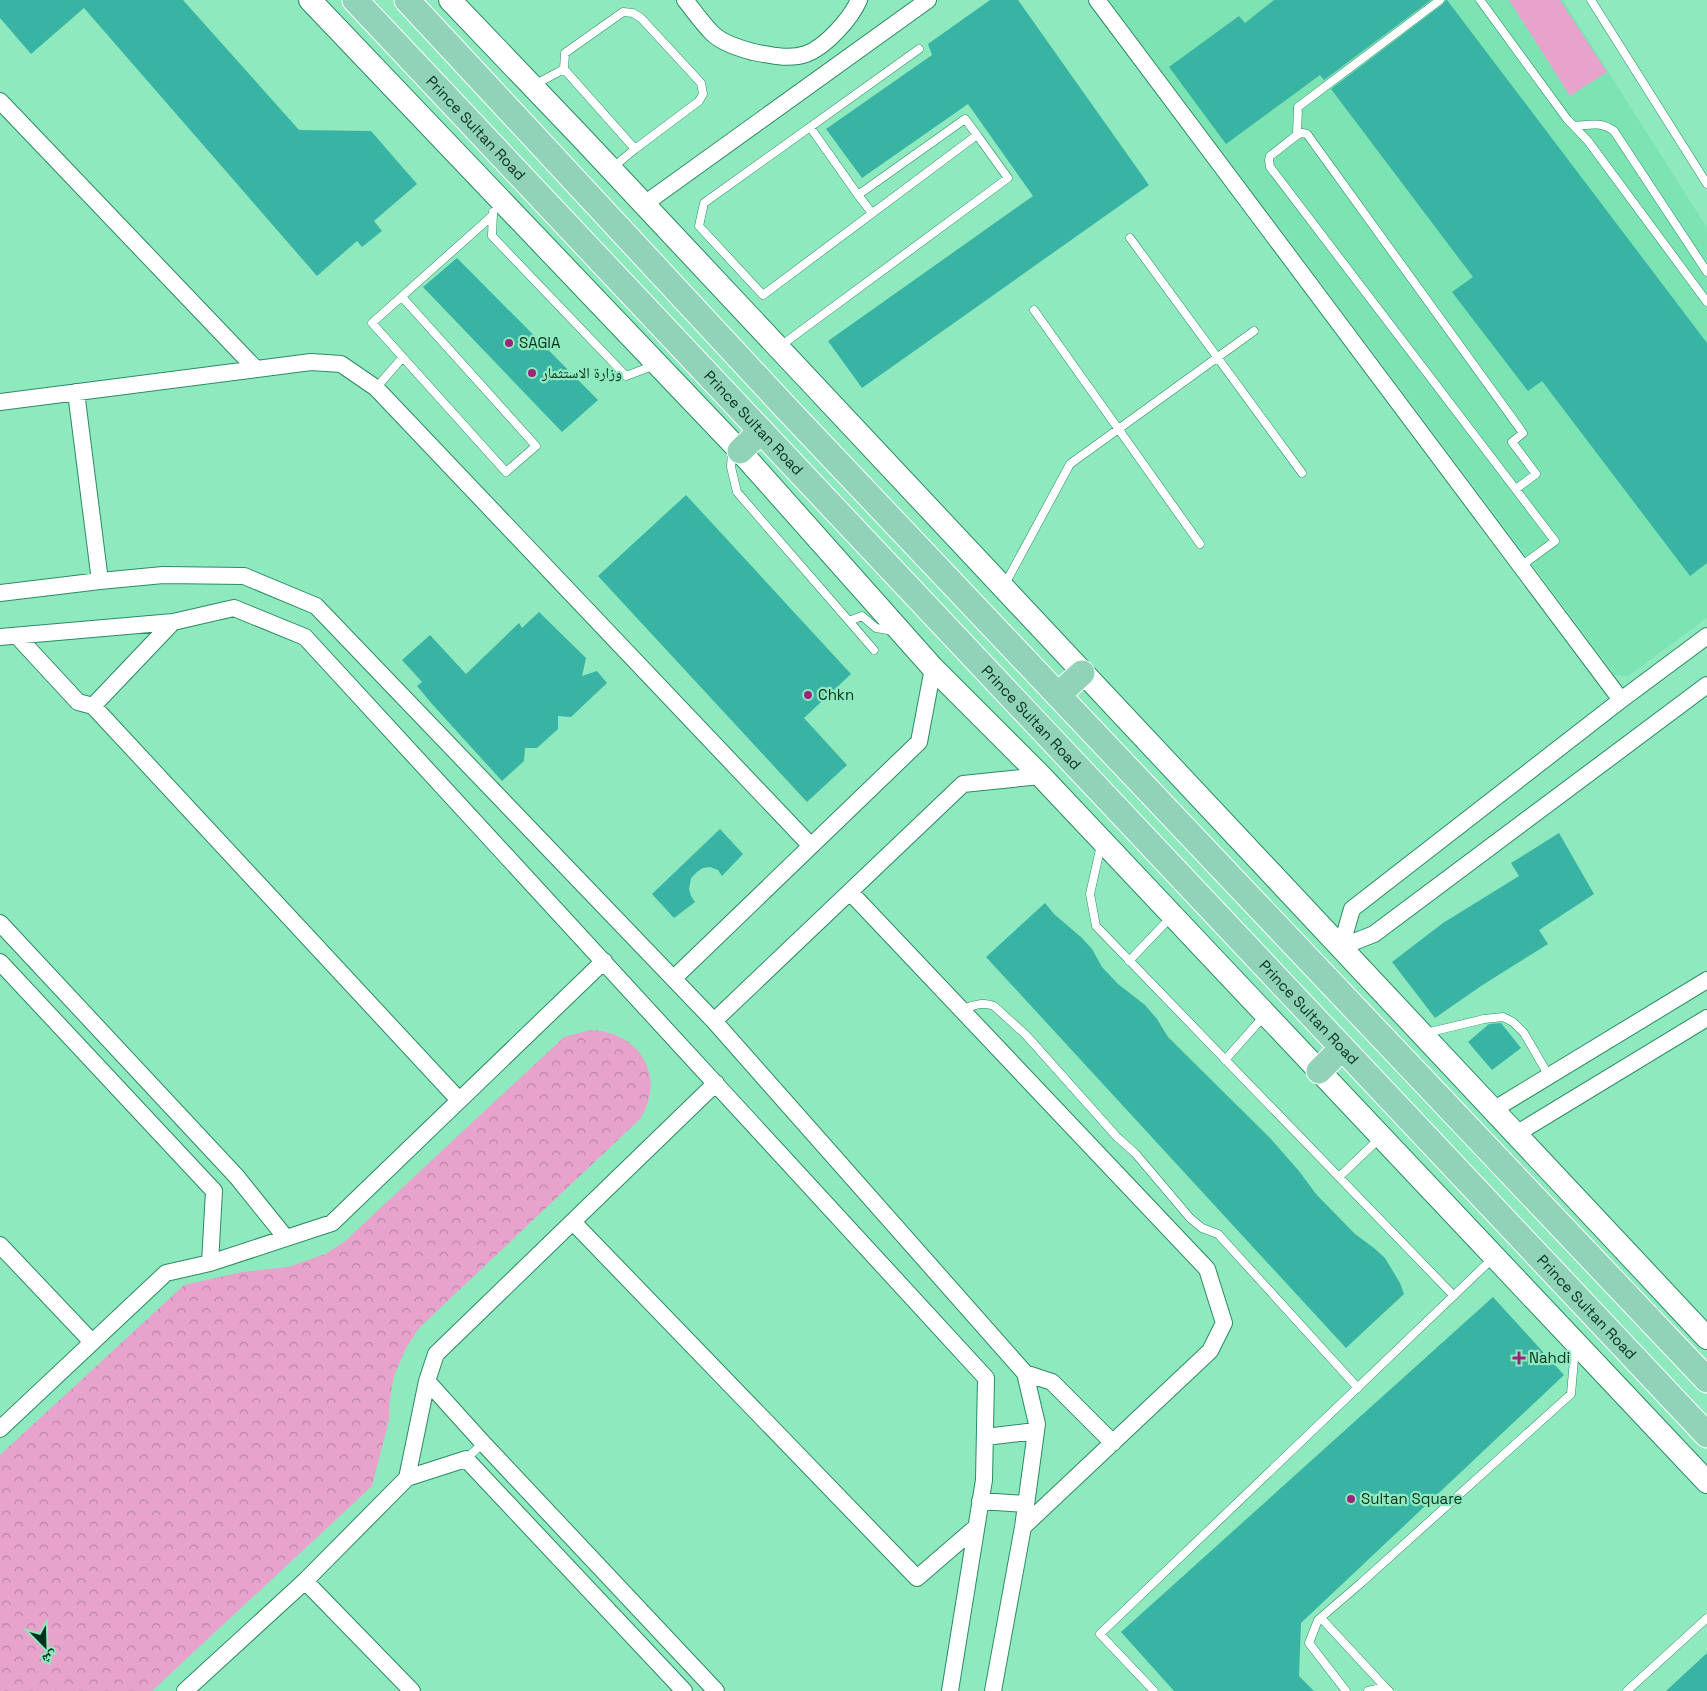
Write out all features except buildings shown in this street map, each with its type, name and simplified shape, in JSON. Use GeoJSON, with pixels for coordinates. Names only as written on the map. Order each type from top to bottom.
{"type":"FeatureCollection","features":[{"type":"Feature","properties":{"kind":"main road"},"geometry":{"type":"LineString","coordinates":[[310,0],[494,204],[657,364],[737,448],[933,668],[1102,840],[1707,1482]]}},
{"type":"Feature","properties":{"kind":"main road","name":"Prince Sultan Road"},"geometry":{"type":"LineString","coordinates":[[355,0],[1707,1435]]}},
{"type":"Feature","properties":{"kind":"main road"},"geometry":{"type":"LineString","coordinates":[[407,0],[787,409],[1707,1380]]}},
{"type":"Feature","properties":{"kind":"main road"},"geometry":{"type":"LineString","coordinates":[[450,0],[1707,1338]]}},
{"type":"Feature","properties":{"kind":"main road"},"geometry":{"type":"LineString","coordinates":[[737,448],[761,431]]}},
{"type":"Feature","properties":{"kind":"main road"},"geometry":{"type":"LineString","coordinates":[[1058,695],[1082,673]]}},
{"type":"Feature","properties":{"kind":"main road"},"geometry":{"type":"LineString","coordinates":[[1319,1071],[1342,1048]]}},
{"type":"Feature","properties":{"kind":"street"},"geometry":{"type":"LineString","coordinates":[[685,0],[712,33],[725,42],[746,50],[785,57],[807,54],[822,44],[842,27],[854,11],[859,0]]}},
{"type":"Feature","properties":{"kind":"street"},"geometry":{"type":"LineString","coordinates":[[643,205],[928,0]]}},
{"type":"Feature","properties":{"kind":"street"},"geometry":{"type":"LineString","coordinates":[[1097,0],[1621,700]]}},
{"type":"Feature","properties":{"kind":"street"},"geometry":{"type":"LineString","coordinates":[[0,102],[256,369]]}},
{"type":"Feature","properties":{"kind":"street"},"geometry":{"type":"LineString","coordinates":[[0,402],[311,362],[341,364],[376,388],[811,846]]}},
{"type":"Feature","properties":{"kind":"street"},"geometry":{"type":"LineString","coordinates":[[76,392],[100,581]]}},
{"type":"Feature","properties":{"kind":"street"},"geometry":{"type":"LineString","coordinates":[[0,594],[163,575],[244,576],[316,606],[714,1021],[1025,1374],[1037,1424],[1024,1528],[993,1691]]}},
{"type":"Feature","properties":{"kind":"street"},"geometry":{"type":"LineString","coordinates":[[0,637],[173,622],[234,608],[305,637],[986,1378],[984,1480],[950,1691]]}},
{"type":"Feature","properties":{"kind":"street"},"geometry":{"type":"LineString","coordinates":[[94,706],[173,622]]}},
{"type":"Feature","properties":{"kind":"street"},"geometry":{"type":"LineString","coordinates":[[17,636],[78,702],[94,706],[459,1100]]}},
{"type":"Feature","properties":{"kind":"street"},"geometry":{"type":"LineString","coordinates":[[1341,947],[1352,909],[1621,700],[1707,636]]}},
{"type":"Feature","properties":{"kind":"street"},"geometry":{"type":"LineString","coordinates":[[674,978],[919,742],[933,668]]}},
{"type":"Feature","properties":{"kind":"street"},"geometry":{"type":"LineString","coordinates":[[1341,947],[1374,934],[1707,686]]}},
{"type":"Feature","properties":{"kind":"street"},"geometry":{"type":"LineString","coordinates":[[714,1021],[963,784],[1041,776]]}},
{"type":"Feature","properties":{"kind":"street"},"geometry":{"type":"LineString","coordinates":[[850,892],[1207,1269],[1224,1323],[1210,1351],[1024,1528]]}},
{"type":"Feature","properties":{"kind":"street"},"geometry":{"type":"LineString","coordinates":[[0,923],[237,1177],[286,1238]]}},
{"type":"Feature","properties":{"kind":"street"},"geometry":{"type":"LineString","coordinates":[[0,1429],[166,1274],[210,1263],[332,1223],[604,961]]}},
{"type":"Feature","properties":{"kind":"street"},"geometry":{"type":"LineString","coordinates":[[0,962],[214,1192],[210,1263]]}},
{"type":"Feature","properties":{"kind":"street"},"geometry":{"type":"LineString","coordinates":[[1493,1110],[1707,980]]}},
{"type":"Feature","properties":{"kind":"street"},"geometry":{"type":"LineString","coordinates":[[1516,1134],[1707,1018]]}},
{"type":"Feature","properties":{"kind":"street"},"geometry":{"type":"LineString","coordinates":[[407,1478],[427,1381],[436,1354],[716,1083]]}},
{"type":"Feature","properties":{"kind":"street"},"geometry":{"type":"LineString","coordinates":[[214,1192],[237,1177]]}},
{"type":"Feature","properties":{"kind":"street"},"geometry":{"type":"LineString","coordinates":[[573,1222],[917,1578],[975,1528]]}},
{"type":"Feature","properties":{"kind":"street"},"geometry":{"type":"LineString","coordinates":[[0,1245],[92,1342]]}},
{"type":"Feature","properties":{"kind":"street"},"geometry":{"type":"LineString","coordinates":[[1025,1374],[1052,1382],[1113,1443]]}},
{"type":"Feature","properties":{"kind":"street"},"geometry":{"type":"LineString","coordinates":[[427,1381],[483,1444],[716,1691]]}},
{"type":"Feature","properties":{"kind":"street"},"geometry":{"type":"LineString","coordinates":[[985,1437],[1036,1431]]}},
{"type":"Feature","properties":{"kind":"street"},"geometry":{"type":"LineString","coordinates":[[185,1691],[305,1581],[407,1478],[466,1459],[684,1691]]}},
{"type":"Feature","properties":{"kind":"street"},"geometry":{"type":"LineString","coordinates":[[980,1501],[1026,1504]]}},
{"type":"Feature","properties":{"kind":"street"},"geometry":{"type":"LineString","coordinates":[[305,1581],[412,1691]]}},
{"type":"Feature","properties":{"kind":"lane"},"geometry":{"type":"LineString","coordinates":[[1297,135],[1298,107],[1440,0]]}},
{"type":"Feature","properties":{"kind":"lane"},"geometry":{"type":"LineString","coordinates":[[1480,0],[1574,126],[1588,141],[1707,302]]}},
{"type":"Feature","properties":{"kind":"lane"},"geometry":{"type":"LineString","coordinates":[[1591,0],[1707,184]]}},
{"type":"Feature","properties":{"kind":"lane"},"geometry":{"type":"LineString","coordinates":[[610,169],[699,101],[702,94],[701,83],[641,18],[623,12],[565,53],[564,69],[635,149]]}},
{"type":"Feature","properties":{"kind":"lane"},"geometry":{"type":"LineString","coordinates":[[919,49],[704,203],[699,226],[763,295],[977,135]]}},
{"type":"Feature","properties":{"kind":"lane"},"geometry":{"type":"LineString","coordinates":[[532,86],[564,69]]}},
{"type":"Feature","properties":{"kind":"lane"},"geometry":{"type":"LineString","coordinates":[[777,348],[1008,178],[966,119],[858,196]]}},
{"type":"Feature","properties":{"kind":"lane"},"geometry":{"type":"LineString","coordinates":[[1574,126],[1600,124],[1606,125],[1614,131],[1707,272]]}},
{"type":"Feature","properties":{"kind":"lane"},"geometry":{"type":"LineString","coordinates":[[810,127],[872,213]]}},
{"type":"Feature","properties":{"kind":"lane"},"geometry":{"type":"LineString","coordinates":[[1516,489],[1536,474],[1512,442],[1524,433],[1307,134],[1297,135],[1270,156],[1270,167],[1555,541],[1521,566]]}},
{"type":"Feature","properties":{"kind":"lane"},"geometry":{"type":"LineString","coordinates":[[494,204],[492,236],[626,376],[657,364]]}},
{"type":"Feature","properties":{"kind":"lane"},"geometry":{"type":"LineString","coordinates":[[402,297],[536,446],[506,472],[372,323],[402,297],[494,204]]}},
{"type":"Feature","properties":{"kind":"lane"},"geometry":{"type":"LineString","coordinates":[[1130,238],[1302,473]]}},
{"type":"Feature","properties":{"kind":"lane"},"geometry":{"type":"LineString","coordinates":[[1034,310],[1200,544]]}},
{"type":"Feature","properties":{"kind":"lane"},"geometry":{"type":"LineString","coordinates":[[1003,588],[1070,464],[1254,331]]}},
{"type":"Feature","properties":{"kind":"lane"},"geometry":{"type":"LineString","coordinates":[[376,388],[402,356]]}},
{"type":"Feature","properties":{"kind":"lane"},"geometry":{"type":"LineString","coordinates":[[737,448],[730,467],[737,492],[874,650]]}},
{"type":"Feature","properties":{"kind":"lane"},"geometry":{"type":"LineString","coordinates":[[849,621],[862,616],[876,628],[900,631]]}},
{"type":"Feature","properties":{"kind":"lane"},"geometry":{"type":"LineString","coordinates":[[1102,840],[1090,894],[1096,926],[1454,1296]]}},
{"type":"Feature","properties":{"kind":"lane"},"geometry":{"type":"LineString","coordinates":[[1129,961],[1173,916]]}},
{"type":"Feature","properties":{"kind":"lane"},"geometry":{"type":"LineString","coordinates":[[961,1009],[984,1003],[990,1004],[1026,1036],[1117,1137],[1135,1153],[1190,1218],[1202,1228],[1218,1234],[1358,1388]]}},
{"type":"Feature","properties":{"kind":"lane"},"geometry":{"type":"LineString","coordinates":[[1225,1060],[1266,1014]]}},
{"type":"Feature","properties":{"kind":"lane"},"geometry":{"type":"LineString","coordinates":[[1422,1034],[1484,1019],[1503,1017],[1513,1022],[1524,1033],[1550,1076]]}},
{"type":"Feature","properties":{"kind":"lane"},"geometry":{"type":"LineString","coordinates":[[1339,1178],[1381,1137]]}},
{"type":"Feature","properties":{"kind":"lane"},"geometry":{"type":"LineString","coordinates":[[1154,1691],[1100,1634],[1495,1257]]}},
{"type":"Feature","properties":{"kind":"lane"},"geometry":{"type":"LineString","coordinates":[[1346,1691],[1309,1643],[1318,1620],[1361,1584],[1570,1394],[1576,1343]]}},
{"type":"Feature","properties":{"kind":"lane"},"geometry":{"type":"LineString","coordinates":[[466,1459],[483,1444]]}},
{"type":"Feature","properties":{"kind":"lane"},"geometry":{"type":"LineString","coordinates":[[1321,1618],[1387,1689]]}},
{"type":"Feature","properties":{"kind":"lane"},"geometry":{"type":"LineString","coordinates":[[1627,1691],[1707,1618]]}},
{"type":"Feature","properties":{"kind":"lane"},"geometry":{"type":"LineString","coordinates":[[1368,1691],[1387,1689]]}},
{"type":"Feature","properties":{"kind":"shaded area"},"geometry":{"type":"Polygon","coordinates":[[[1109,0],[1563,0],[1707,228],[1707,618],[1628,676],[1615,675],[1109,0]]]}},
{"type":"Feature","properties":{"kind":"green space"},"geometry":{"type":"Polygon","coordinates":[[[1509,0],[1560,0],[1607,72],[1570,96],[1509,0]]]}},
{"type":"Feature","properties":{"kind":"green space"},"geometry":{"type":"Polygon","coordinates":[[[591,1030],[608,1033],[623,1039],[635,1048],[644,1060],[649,1073],[651,1088],[648,1103],[640,1119],[419,1328],[406,1348],[394,1376],[389,1404],[389,1420],[372,1486],[152,1691],[0,1691],[0,1455],[184,1285],[242,1272],[288,1267],[325,1254],[344,1242],[564,1037],[591,1030]]]}},
{"type":"Feature","properties":{"kind":"place","name":"SAGIA"},"geometry":{"type":"Point","coordinates":[509,343]}},
{"type":"Feature","properties":{"kind":"place","name":"وزارة الاستثمار"},"geometry":{"type":"Point","coordinates":[532,373]}},
{"type":"Feature","properties":{"kind":"place","name":"Chkn"},"geometry":{"type":"Point","coordinates":[808,695]}},
{"type":"Feature","properties":{"kind":"place","name":"Nahdi"},"geometry":{"type":"Point","coordinates":[1519,1358]}},
{"type":"Feature","properties":{"kind":"place","name":"Sultan Square"},"geometry":{"type":"Point","coordinates":[1351,1499]}}]}
